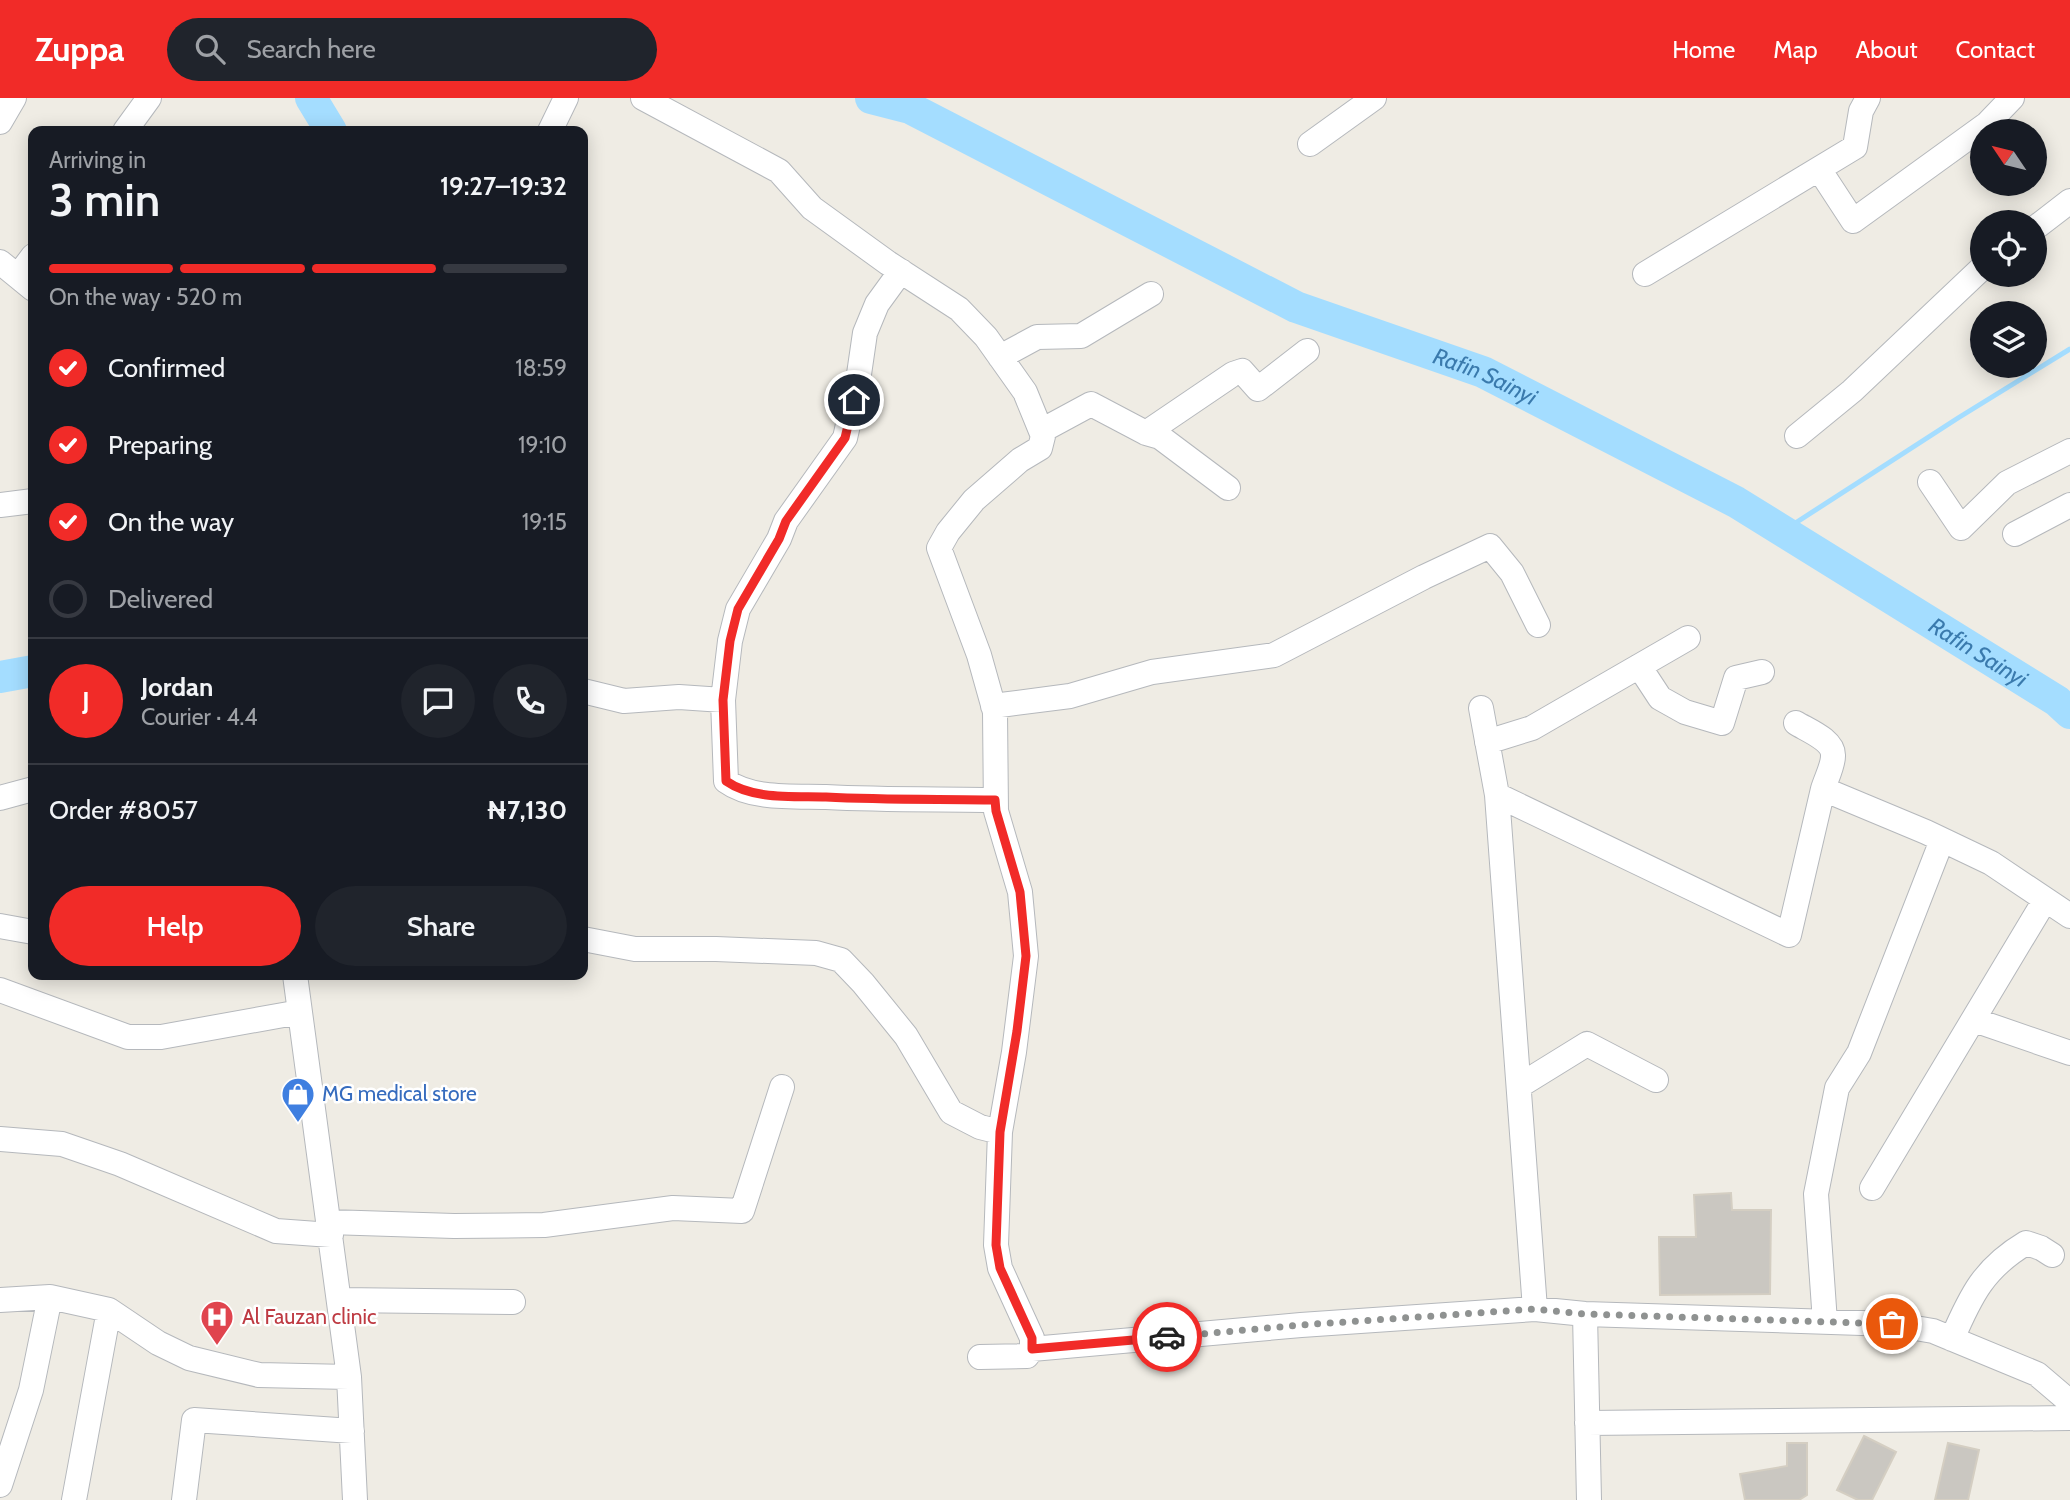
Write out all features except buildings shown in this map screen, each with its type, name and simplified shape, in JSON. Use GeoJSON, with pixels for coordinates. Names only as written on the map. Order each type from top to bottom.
{"type":"FeatureCollection","features":[{"type":"Feature","properties":{"kind":"street"},"geometry":{"type":"LineString","coordinates":[[0,122],[14,98]]}},
{"type":"Feature","properties":{"kind":"street"},"geometry":{"type":"LineString","coordinates":[[129,126],[149,98]]}},
{"type":"Feature","properties":{"kind":"street"},"geometry":{"type":"LineString","coordinates":[[552,126],[566,98]]}},
{"type":"Feature","properties":{"kind":"street"},"geometry":{"type":"LineString","coordinates":[[643,98],[779,171],[812,208],[959,309],[986,337],[1025,393],[1044,436],[1040,448],[1020,460],[974,500],[948,532],[939,548],[979,656],[993,706],[996,811],[1020,892],[1026,956],[1000,1132],[996,1245],[1000,1268],[1032,1338],[1032,1349],[1027,1356],[980,1357]]}},
{"type":"Feature","properties":{"kind":"street"},"geometry":{"type":"LineString","coordinates":[[1310,144],[1374,98]]}},
{"type":"Feature","properties":{"kind":"street"},"geometry":{"type":"LineString","coordinates":[[1644,274],[1855,147],[1861,111],[1868,98]]}},
{"type":"Feature","properties":{"kind":"street"},"geometry":{"type":"LineString","coordinates":[[1819,169],[1853,221],[1987,124],[2012,98]]}},
{"type":"Feature","properties":{"kind":"street"},"geometry":{"type":"LineString","coordinates":[[2047,219],[2070,201]]}},
{"type":"Feature","properties":{"kind":"street"},"geometry":{"type":"LineString","coordinates":[[17,276],[28,262]]}},
{"type":"Feature","properties":{"kind":"street"},"geometry":{"type":"LineString","coordinates":[[901,271],[877,304],[865,333],[858,381],[845,438],[786,521],[779,539],[738,609],[730,641],[723,700],[726,781],[735,787],[772,795],[995,800]]}},
{"type":"Feature","properties":{"kind":"street"},"geometry":{"type":"LineString","coordinates":[[1797,436],[1852,391],[1970,279]]}},
{"type":"Feature","properties":{"kind":"street"},"geometry":{"type":"LineString","coordinates":[[1000,357],[1037,337],[1081,336],[1151,294]]}},
{"type":"Feature","properties":{"kind":"street"},"geometry":{"type":"LineString","coordinates":[[1146,433],[1233,374],[1242,371],[1258,389],[1307,351]]}},
{"type":"Feature","properties":{"kind":"street"},"geometry":{"type":"LineString","coordinates":[[1041,431],[1091,404],[1146,433],[1160,437],[1228,488]]}},
{"type":"Feature","properties":{"kind":"street"},"geometry":{"type":"LineString","coordinates":[[1930,482],[1961,528],[2007,483],[2070,451]]}},
{"type":"Feature","properties":{"kind":"street"},"geometry":{"type":"LineString","coordinates":[[0,505],[28,502]]}},
{"type":"Feature","properties":{"kind":"street"},"geometry":{"type":"LineString","coordinates":[[2015,534],[2070,505]]}},
{"type":"Feature","properties":{"kind":"street"},"geometry":{"type":"LineString","coordinates":[[993,706],[1070,696],[1152,672],[1273,655],[1490,546],[1512,573],[1538,625]]}},
{"type":"Feature","properties":{"kind":"street"},"geometry":{"type":"LineString","coordinates":[[1487,742],[1532,728],[1688,638]]}},
{"type":"Feature","properties":{"kind":"street"},"geometry":{"type":"LineString","coordinates":[[1639,666],[1660,698],[1685,712],[1723,723],[1735,678],[1762,671]]}},
{"type":"Feature","properties":{"kind":"street"},"geometry":{"type":"LineString","coordinates":[[588,692],[624,701],[679,697],[723,700]]}},
{"type":"Feature","properties":{"kind":"street"},"geometry":{"type":"LineString","coordinates":[[1481,708],[1497,795],[1535,1309]]}},
{"type":"Feature","properties":{"kind":"street"},"geometry":{"type":"LineString","coordinates":[[1497,795],[1789,935],[1833,755],[1832,749],[1821,738],[1796,723]]}},
{"type":"Feature","properties":{"kind":"street"},"geometry":{"type":"LineString","coordinates":[[1823,789],[1991,863],[2070,916]]}},
{"type":"Feature","properties":{"kind":"street"},"geometry":{"type":"LineString","coordinates":[[0,798],[28,790]]}},
{"type":"Feature","properties":{"kind":"street"},"geometry":{"type":"LineString","coordinates":[[1825,1322],[1816,1194],[1837,1088],[1859,1053],[1942,840]]}},
{"type":"Feature","properties":{"kind":"street"},"geometry":{"type":"LineString","coordinates":[[1872,1188],[2045,900]]}},
{"type":"Feature","properties":{"kind":"street"},"geometry":{"type":"LineString","coordinates":[[1,930],[28,932]]}},
{"type":"Feature","properties":{"kind":"street"},"geometry":{"type":"LineString","coordinates":[[588,940],[635,949],[816,953],[841,960],[906,1036],[951,1112],[980,1127],[1000,1132]]}},
{"type":"Feature","properties":{"kind":"street"},"geometry":{"type":"LineString","coordinates":[[296,980],[349,1377],[355,1500]]}},
{"type":"Feature","properties":{"kind":"street"},"geometry":{"type":"LineString","coordinates":[[0,990],[128,1037],[161,1037],[300,1012]]}},
{"type":"Feature","properties":{"kind":"street"},"geometry":{"type":"LineString","coordinates":[[1974,1020],[2070,1053]]}},
{"type":"Feature","properties":{"kind":"street"},"geometry":{"type":"LineString","coordinates":[[1519,1086],[1587,1044],[1656,1080]]}},
{"type":"Feature","properties":{"kind":"street"},"geometry":{"type":"LineString","coordinates":[[0,1139],[62,1144],[120,1164],[276,1231],[544,1224],[673,1208],[742,1211],[782,1087]]}},
{"type":"Feature","properties":{"kind":"street"},"geometry":{"type":"LineString","coordinates":[[1952,1339],[1965,1308],[1982,1281],[2003,1256],[2026,1243],[2052,1255]]}},
{"type":"Feature","properties":{"kind":"street"},"geometry":{"type":"LineString","coordinates":[[0,1300],[50,1297],[109,1310],[158,1343],[189,1358],[259,1375],[349,1377]]}},
{"type":"Feature","properties":{"kind":"street"},"geometry":{"type":"LineString","coordinates":[[0,1485],[31,1390],[50,1297]]}},
{"type":"Feature","properties":{"kind":"street"},"geometry":{"type":"LineString","coordinates":[[340,1300],[513,1302]]}},
{"type":"Feature","properties":{"kind":"street"},"geometry":{"type":"LineString","coordinates":[[1032,1349],[1301,1325],[1535,1309],[1585,1314],[1892,1324],[1933,1331],[2037,1374],[2070,1402]]}},
{"type":"Feature","properties":{"kind":"street"},"geometry":{"type":"LineString","coordinates":[[74,1500],[109,1310]]}},
{"type":"Feature","properties":{"kind":"street"},"geometry":{"type":"LineString","coordinates":[[1585,1314],[1589,1500]]}},
{"type":"Feature","properties":{"kind":"street"},"geometry":{"type":"LineString","coordinates":[[1587,1423],[2070,1418]]}},
{"type":"Feature","properties":{"kind":"street"},"geometry":{"type":"LineString","coordinates":[[184,1500],[194,1420],[352,1431]]}},
{"type":"Feature","properties":{"kind":"waterway","name":"Rafin Sainyi"},"geometry":{"type":"LineString","coordinates":[[311,98],[328,126]]}},
{"type":"Feature","properties":{"kind":"waterway","name":"Rafin Sainyi"},"geometry":{"type":"LineString","coordinates":[[871,98],[910,108],[1296,307],[1483,372],[1736,502],[2057,701],[2070,713]]}},
{"type":"Feature","properties":{"kind":"waterway"},"geometry":{"type":"LineString","coordinates":[[1783,531],[2070,349]]}},
{"type":"Feature","properties":{"kind":"waterway","name":"Rafin Sainyi"},"geometry":{"type":"LineString","coordinates":[[0,677],[28,672]]}},
{"type":"Feature","properties":{"kind":"way so far"},"geometry":{"type":"LineString","coordinates":[[1167,1337],[1535,1309],[1585,1314],[1892,1324]]}},
{"type":"Feature","properties":{"kind":"place","name":"MG medical store"},"geometry":{"type":"Point","coordinates":[298,1124]}},
{"type":"Feature","properties":{"kind":"place","name":"Al Fauzan clinic"},"geometry":{"type":"Point","coordinates":[217,1347]}},
{"type":"Feature","properties":{"kind":"route"},"geometry":{"type":"LineString","coordinates":[[854,400],[845,438],[786,521],[779,539],[738,609],[730,641],[723,700],[726,781],[735,787],[772,795],[995,800],[1020,892],[1026,956],[1000,1132],[996,1245],[1000,1268],[1032,1338],[1032,1349],[1167,1337]]}}]}
